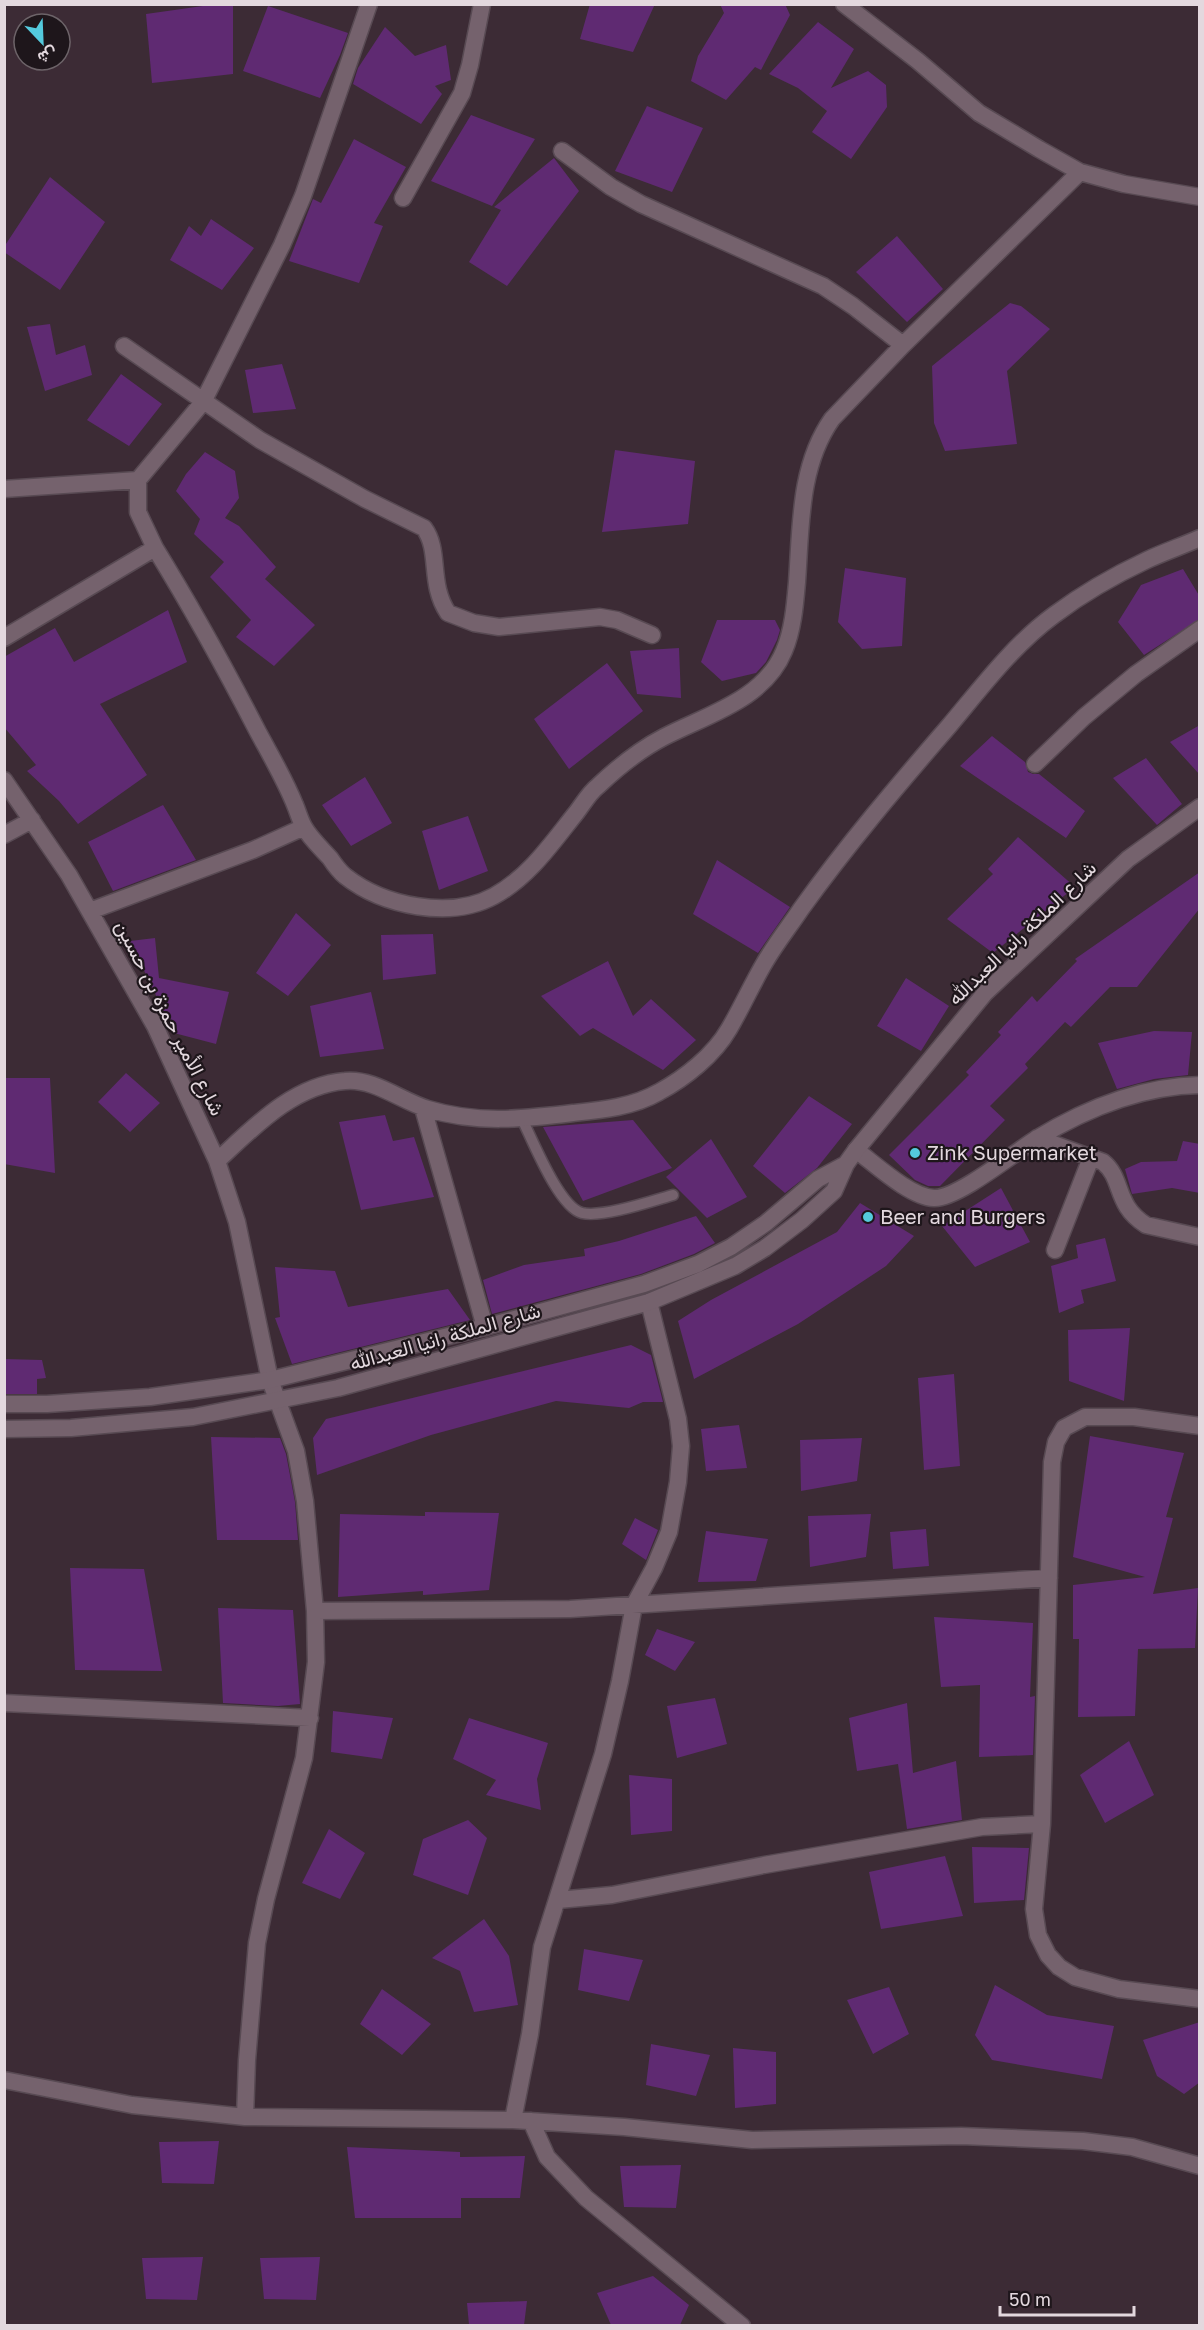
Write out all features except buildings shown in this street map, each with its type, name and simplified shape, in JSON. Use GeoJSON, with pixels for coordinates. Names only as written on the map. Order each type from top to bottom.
{"type":"FeatureCollection","features":[{"type":"Feature","properties":{"kind":"street"},"geometry":{"type":"LineString","coordinates":[[369,4],[303,196],[282,245],[203,402],[138,480],[138,512],[155,548],[255,725],[295,804],[304,827],[343,874],[364,888],[390,899],[414,905],[454,907],[470,904],[492,897],[513,884],[536,862],[594,788],[632,756],[725,708],[750,693],[769,675],[784,651],[795,610],[803,502],[809,470],[816,446],[832,419],[903,345],[1080,172]]}},
{"type":"Feature","properties":{"kind":"street"},"geometry":{"type":"LineString","coordinates":[[403,198],[462,93],[482,4]]}},
{"type":"Feature","properties":{"kind":"street"},"geometry":{"type":"LineString","coordinates":[[844,4],[918,61],[979,113],[1080,172],[1124,184],[1200,197]]}},
{"type":"Feature","properties":{"kind":"street"},"geometry":{"type":"LineString","coordinates":[[562,151],[611,187],[641,204],[823,286],[903,345]]}},
{"type":"Feature","properties":{"kind":"street"},"geometry":{"type":"LineString","coordinates":[[124,346],[260,440],[424,528],[433,546],[437,593],[448,613],[474,623],[499,627],[600,617],[617,620],[652,635]]}},
{"type":"Feature","properties":{"kind":"street"},"geometry":{"type":"LineString","coordinates":[[4,489],[138,480]]}},
{"type":"Feature","properties":{"kind":"street"},"geometry":{"type":"LineString","coordinates":[[218,1161],[278,1108],[325,1085],[347,1081],[368,1083],[423,1108],[454,1117],[480,1120],[522,1119],[610,1109],[637,1102],[658,1093],[684,1076],[710,1053],[727,1032],[766,959],[838,858],[991,677],[1029,637],[1052,616],[1090,591],[1144,561],[1197,542]]}},
{"type":"Feature","properties":{"kind":"street"},"geometry":{"type":"LineString","coordinates":[[4,638],[155,548]]}},
{"type":"Feature","properties":{"kind":"street"},"geometry":{"type":"LineString","coordinates":[[1035,764],[1084,717],[1136,674],[1200,629]]}},
{"type":"Feature","properties":{"kind":"street","name":"شارع الأمير حمزة بن حسين"},"geometry":{"type":"LineString","coordinates":[[4,780],[69,875],[155,1026],[218,1161],[237,1222],[270,1380],[296,1451],[305,1501],[315,1611],[316,1662],[304,1758],[266,1899],[257,1943],[247,2060],[245,2117]]}},
{"type":"Feature","properties":{"kind":"street","name":"شارع الملكة رانيا العبدالله"},"geometry":{"type":"LineString","coordinates":[[4,1429],[70,1428],[193,1417],[338,1388],[649,1302],[708,1280],[735,1266],[765,1248],[802,1220],[834,1191],[851,1157],[985,993],[1128,859],[1200,807]]}},
{"type":"Feature","properties":{"kind":"street"},"geometry":{"type":"LineString","coordinates":[[4,836],[32,820]]}},
{"type":"Feature","properties":{"kind":"street"},"geometry":{"type":"LineString","coordinates":[[90,911],[253,850],[304,827]]}},
{"type":"Feature","properties":{"kind":"street"},"geometry":{"type":"LineString","coordinates":[[851,1157],[912,1190],[934,1198],[945,1196],[966,1186],[1037,1138],[1092,1110],[1118,1099],[1160,1088],[1200,1085]]}},
{"type":"Feature","properties":{"kind":"street"},"geometry":{"type":"LineString","coordinates":[[423,1108],[486,1327]]}},
{"type":"Feature","properties":{"kind":"street"},"geometry":{"type":"LineString","coordinates":[[1037,1138],[1108,1165],[1124,1203],[1146,1225],[1200,1237]]}},
{"type":"Feature","properties":{"kind":"street","name":"شارع الملكة رانيا العبدالله"},"geometry":{"type":"LineString","coordinates":[[4,1404],[47,1404],[150,1397],[270,1380],[486,1327],[644,1284],[698,1264],[731,1247],[774,1217],[818,1179],[851,1157]]}},
{"type":"Feature","properties":{"kind":"street"},"geometry":{"type":"LineString","coordinates":[[1055,1250],[1091,1158]]}},
{"type":"Feature","properties":{"kind":"street"},"geometry":{"type":"LineString","coordinates":[[513,2120],[530,2034],[542,1947],[603,1754],[634,1605],[654,1568],[669,1532],[678,1482],[681,1446],[678,1419],[649,1302]]}},
{"type":"Feature","properties":{"kind":"street"},"geometry":{"type":"LineString","coordinates":[[1200,1426],[1134,1417],[1085,1417],[1064,1428],[1056,1442],[1052,1462],[1042,1824],[1034,1909],[1038,1935],[1048,1955],[1059,1967],[1075,1977],[1119,1989],[1200,1999]]}},
{"type":"Feature","properties":{"kind":"street"},"geometry":{"type":"LineString","coordinates":[[315,1611],[570,1609],[1049,1578]]}},
{"type":"Feature","properties":{"kind":"street"},"geometry":{"type":"LineString","coordinates":[[4,1703],[310,1718]]}},
{"type":"Feature","properties":{"kind":"street"},"geometry":{"type":"LineString","coordinates":[[558,1900],[612,1895],[764,1865],[982,1827],[1042,1824]]}},
{"type":"Feature","properties":{"kind":"street"},"geometry":{"type":"LineString","coordinates":[[4,2080],[132,2105],[245,2117],[513,2120],[624,2127],[752,2140],[961,2136],[1083,2141],[1132,2147],[1200,2166]]}},
{"type":"Feature","properties":{"kind":"street"},"geometry":{"type":"LineString","coordinates":[[531,2121],[547,2157],[586,2198],[737,2324]]}},
{"type":"Feature","properties":{"kind":"lane"},"geometry":{"type":"LineString","coordinates":[[522,1119],[562,1196],[578,1211],[596,1214],[673,1195]]}},
{"type":"Feature","properties":{"kind":"place","name":"Zink Supermarket"},"geometry":{"type":"Point","coordinates":[915,1153]}},
{"type":"Feature","properties":{"kind":"place","name":"Beer and Burgers"},"geometry":{"type":"Point","coordinates":[868,1217]}}]}
